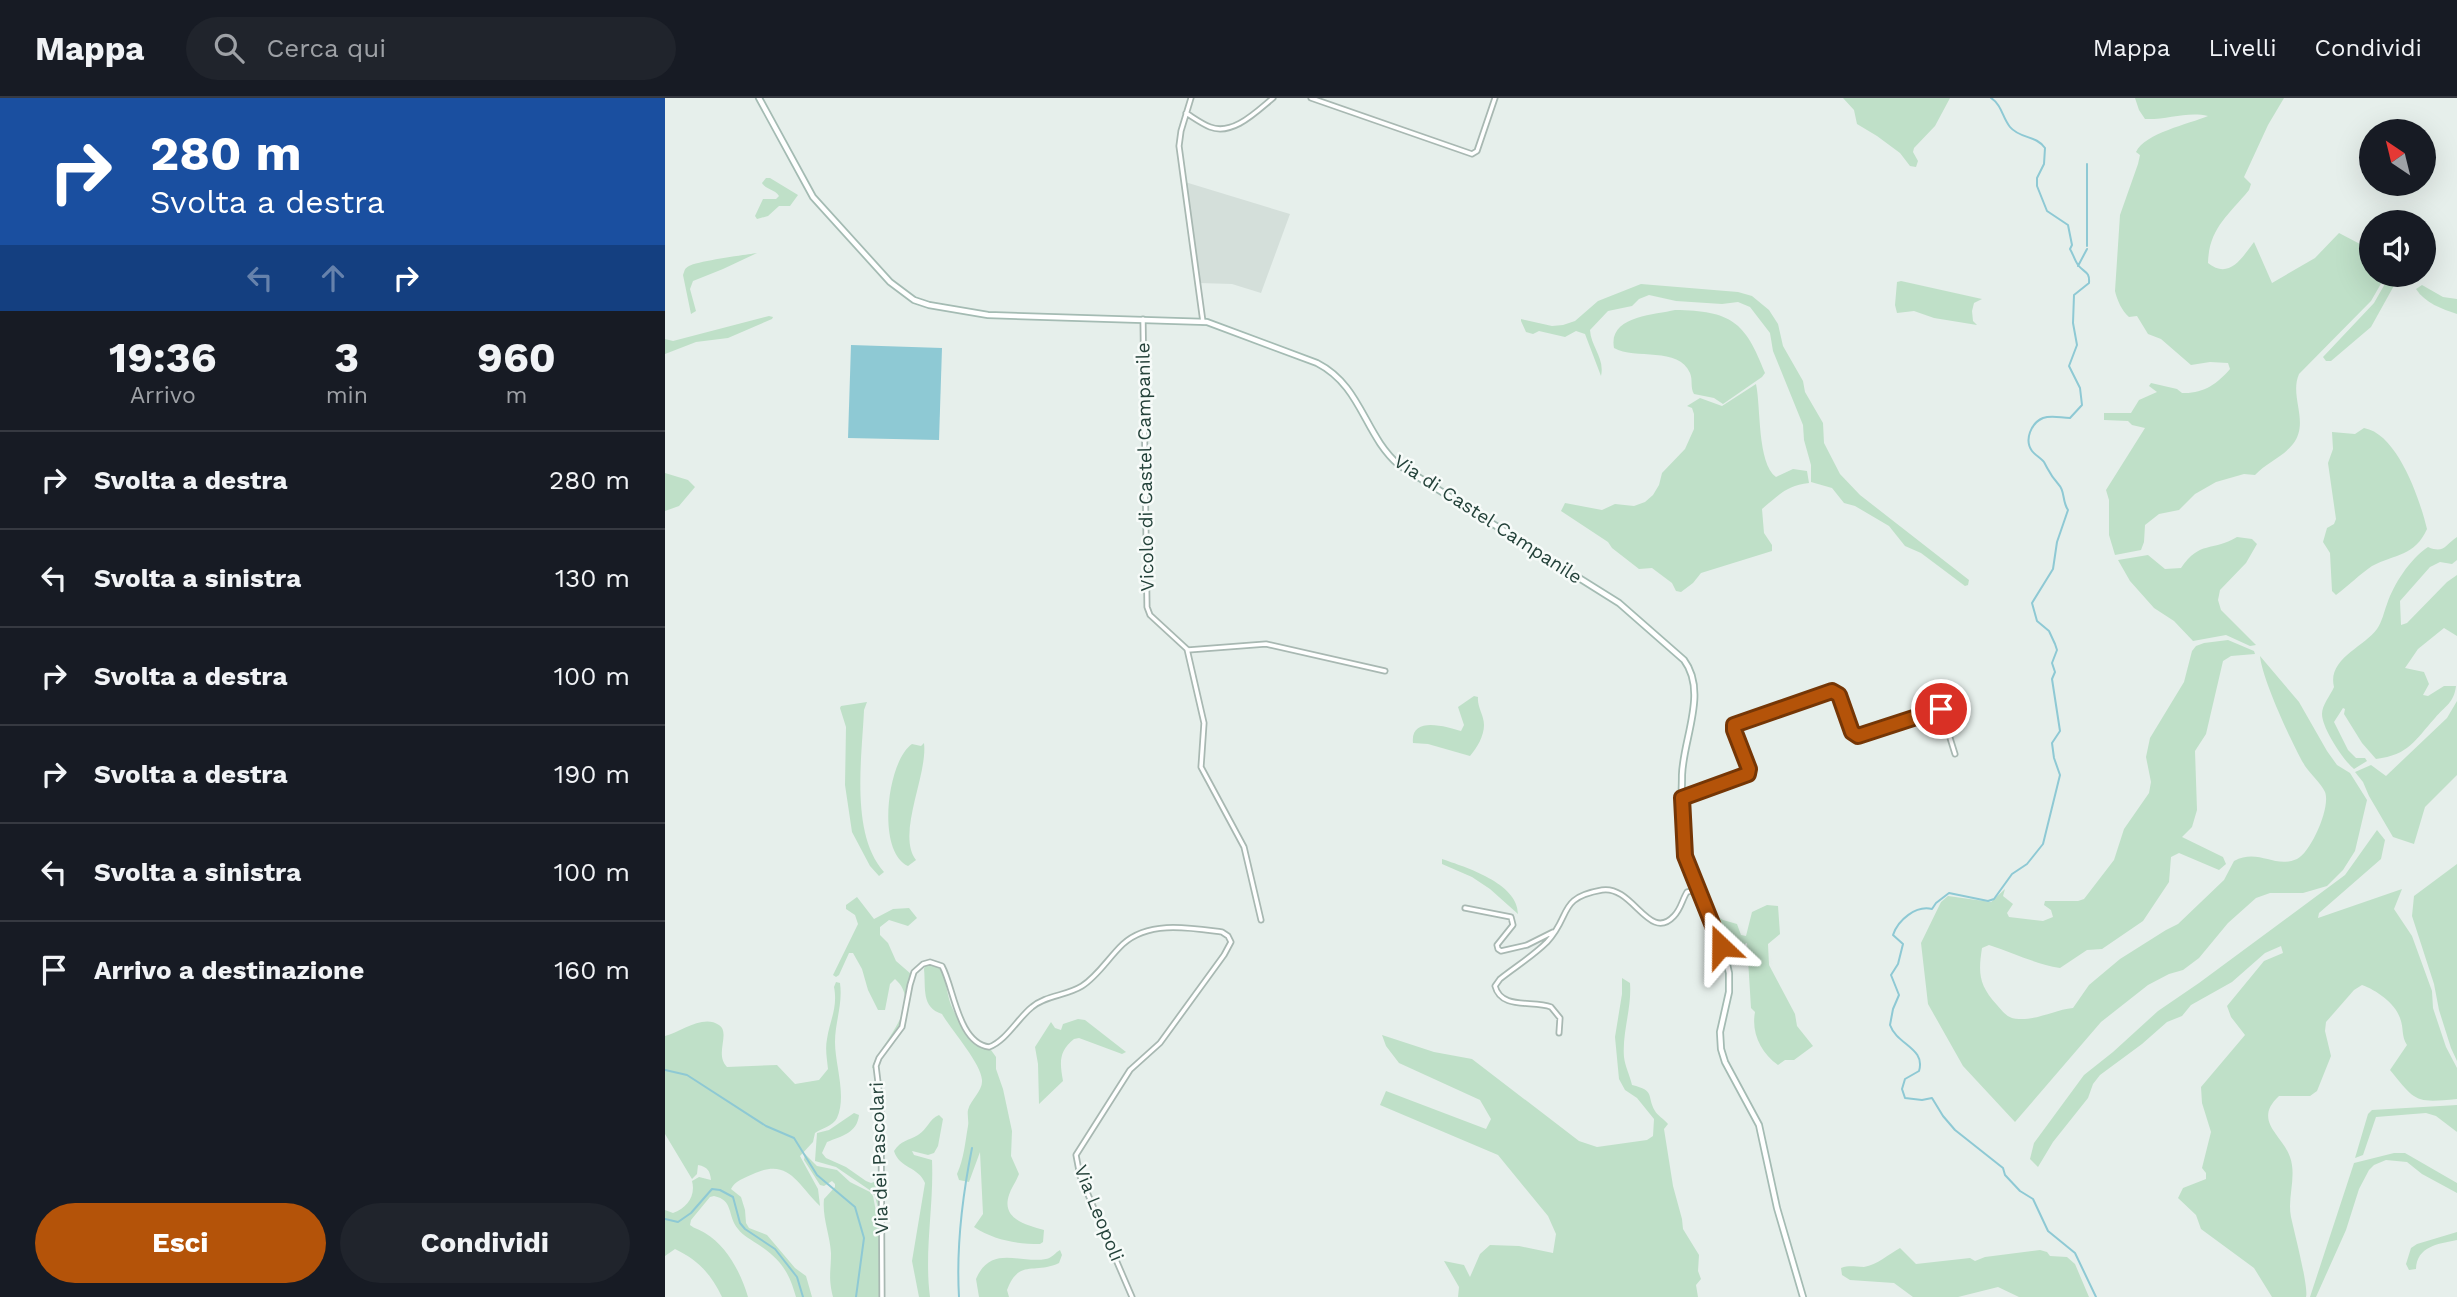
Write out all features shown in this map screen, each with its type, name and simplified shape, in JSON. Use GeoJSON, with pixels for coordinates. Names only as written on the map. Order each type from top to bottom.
{"type":"FeatureCollection","features":[{"type":"Feature","properties":{"kind":"street","name":"Via di Castel Campanile"},"geometry":{"type":"LineString","coordinates":[[759,98],[815,200],[890,282],[910,299],[988,315],[1203,322],[1224,327],[1292,353],[1333,372],[1345,384],[1383,447],[1399,465],[1616,600],[1675,650],[1689,667],[1696,689],[1683,757],[1684,851],[1729,972],[1729,989],[1720,1032],[1722,1054],[1759,1125],[1777,1208],[1803,1297]]}},
{"type":"Feature","properties":{"kind":"street"},"geometry":{"type":"LineString","coordinates":[[1191,98],[1179,146],[1203,322]]}},
{"type":"Feature","properties":{"kind":"street"},"geometry":{"type":"LineString","coordinates":[[1186,113],[1210,127],[1226,129],[1239,124],[1273,98]]}},
{"type":"Feature","properties":{"kind":"street"},"geometry":{"type":"LineString","coordinates":[[1311,98],[1471,154],[1477,150],[1495,98]]}},
{"type":"Feature","properties":{"kind":"street","name":"Vicolo di Castel Campanile"},"geometry":{"type":"LineString","coordinates":[[1143,319],[1147,607],[1151,617],[1187,649]]}},
{"type":"Feature","properties":{"kind":"street"},"geometry":{"type":"LineString","coordinates":[[1261,920],[1246,853],[1201,765],[1204,723],[1187,649],[1266,644],[1385,671]]}},
{"type":"Feature","properties":{"kind":"street"},"geometry":{"type":"LineString","coordinates":[[1682,798],[1748,774],[1749,769],[1733,729],[1736,724],[1832,691],[1839,695],[1852,732],[1858,736],[1941,709],[1955,754]]}},
{"type":"Feature","properties":{"kind":"street"},"geometry":{"type":"LineString","coordinates":[[1559,1033],[1560,1018],[1551,1007],[1507,1000],[1499,996],[1495,988],[1498,981],[1542,946],[1557,928],[1569,903],[1583,895],[1608,889],[1617,891],[1630,900],[1649,920],[1660,923],[1674,916],[1687,892],[1697,890]]}},
{"type":"Feature","properties":{"kind":"street"},"geometry":{"type":"LineString","coordinates":[[1465,908],[1506,914],[1512,918],[1513,925],[1497,945],[1497,949],[1501,951],[1534,942],[1557,928]]}},
{"type":"Feature","properties":{"kind":"street","name":"Via dei Pascolari"},"geometry":{"type":"LineString","coordinates":[[882,1297],[881,1107],[876,1066],[902,1027],[911,982],[917,969],[927,962],[941,966],[965,1026],[974,1040],[989,1047],[998,1042],[1037,1003],[1071,992],[1085,984],[1124,944],[1137,935],[1167,928],[1224,933],[1230,940],[1230,946],[1193,1000]]}},
{"type":"Feature","properties":{"kind":"street","name":"Via Leopoli"},"geometry":{"type":"LineString","coordinates":[[1132,1297],[1080,1176],[1076,1155],[1130,1070],[1160,1043],[1193,1000]]}},
{"type":"Feature","properties":{"kind":"shaded area"},"geometry":{"type":"Polygon","coordinates":[[[1185,182],[1290,214],[1261,293],[1232,284],[1199,283],[1185,182]]]}},
{"type":"Feature","properties":{"kind":"green space"},"geometry":{"type":"Polygon","coordinates":[[[1843,98],[1950,98],[1935,126],[1914,148],[1913,152],[1918,161],[1916,167],[1910,166],[1900,153],[1857,124],[1854,110],[1843,98]]]}},
{"type":"Feature","properties":{"kind":"green space"},"geometry":{"type":"Polygon","coordinates":[[[2135,98],[2284,98],[2244,177],[2251,184],[2249,190],[2216,231],[2208,263],[2216,268],[2229,268],[2240,260],[2254,242],[2272,283],[2315,258],[2339,233],[2359,243],[2359,287],[2379,287],[2371,301],[2299,374],[2296,392],[2300,427],[2298,436],[2289,449],[2255,475],[2244,474],[2216,482],[2195,494],[2179,510],[2159,514],[2145,525],[2141,550],[2115,555],[2109,535],[2109,500],[2106,490],[2145,428],[2132,425],[2128,421],[2104,420],[2104,413],[2131,413],[2139,400],[2157,392],[2149,386],[2151,383],[2177,389],[2182,393],[2197,392],[2215,383],[2230,369],[2228,363],[2191,365],[2161,339],[2148,334],[2137,316],[2129,317],[2117,298],[2115,291],[2120,215],[2138,164],[2140,155],[2136,152],[2148,139],[2158,134],[2208,116],[2192,114],[2145,119],[2135,98]]]}},
{"type":"Feature","properties":{"kind":"green space"},"geometry":{"type":"Polygon","coordinates":[[[766,178],[798,195],[790,206],[779,206],[768,216],[757,219],[755,216],[763,199],[776,199],[779,196],[762,183],[766,178]]]}},
{"type":"Feature","properties":{"kind":"green space"},"geometry":{"type":"Polygon","coordinates":[[[757,253],[693,281],[690,289],[696,311],[691,314],[683,275],[686,268],[702,262],[757,253]]]}},
{"type":"Feature","properties":{"kind":"green space"},"geometry":{"type":"Polygon","coordinates":[[[1897,282],[1982,299],[1974,303],[1972,311],[1973,321],[1977,325],[1934,318],[1914,311],[1897,313],[1897,282]]]}},
{"type":"Feature","properties":{"kind":"green space"},"geometry":{"type":"Polygon","coordinates":[[[1641,284],[1738,292],[1752,296],[1769,310],[1778,324],[1783,346],[1823,423],[1824,443],[1840,474],[1860,495],[1969,580],[1968,585],[1965,586],[1921,553],[1905,546],[1889,526],[1855,506],[1844,503],[1832,488],[1811,482],[1811,465],[1803,425],[1773,351],[1770,333],[1750,307],[1738,302],[1722,304],[1676,301],[1649,295],[1632,306],[1608,311],[1590,330],[1600,358],[1601,376],[1585,334],[1576,331],[1565,337],[1539,331],[1533,334],[1526,332],[1521,321],[1563,325],[1575,321],[1598,301],[1641,284]]]}},
{"type":"Feature","properties":{"kind":"green space"},"geometry":{"type":"Polygon","coordinates":[[[2383,287],[2393,287],[2371,327],[2331,361],[2326,361],[2323,357],[2374,303],[2383,287]]]}},
{"type":"Feature","properties":{"kind":"green space"},"geometry":{"type":"Polygon","coordinates":[[[2426,287],[2443,297],[2457,299],[2457,314],[2429,302],[2416,289],[2426,287]]]}},
{"type":"Feature","properties":{"kind":"green space"},"geometry":{"type":"Polygon","coordinates":[[[1675,310],[1710,313],[1733,322],[1743,330],[1750,341],[1765,373],[1723,404],[1714,398],[1694,394],[1690,373],[1676,359],[1614,348],[1614,337],[1625,323],[1675,310]]]}},
{"type":"Feature","properties":{"kind":"green space"},"geometry":{"type":"Polygon","coordinates":[[[773,317],[772,319],[728,338],[696,342],[665,354],[665,339],[673,341],[773,317]]]}},
{"type":"Feature","properties":{"kind":"green space"},"geometry":{"type":"Polygon","coordinates":[[[1756,384],[1763,447],[1770,470],[1776,477],[1793,469],[1807,471],[1809,483],[1789,489],[1762,509],[1764,533],[1772,545],[1772,551],[1701,573],[1681,592],[1676,591],[1672,583],[1652,568],[1639,569],[1608,542],[1561,511],[1565,503],[1602,510],[1615,504],[1634,506],[1645,502],[1659,485],[1662,473],[1685,449],[1694,429],[1694,414],[1692,408],[1687,406],[1700,398],[1722,406],[1756,384]]]}},
{"type":"Feature","properties":{"kind":"green space"},"geometry":{"type":"Polygon","coordinates":[[[2364,428],[2387,442],[2397,455],[2413,486],[2427,529],[2417,544],[2404,553],[2372,566],[2336,595],[2332,591],[2330,553],[2323,542],[2327,528],[2334,524],[2336,519],[2328,463],[2333,449],[2332,432],[2355,434],[2364,428]]]}},
{"type":"Feature","properties":{"kind":"green space"},"geometry":{"type":"Polygon","coordinates":[[[665,473],[688,480],[695,487],[679,506],[665,511],[665,473]]]}},
{"type":"Feature","properties":{"kind":"green space"},"geometry":{"type":"Polygon","coordinates":[[[2237,537],[2252,539],[2257,544],[2246,563],[2220,590],[2218,600],[2221,610],[2256,645],[2250,646],[2226,635],[2193,641],[2174,621],[2154,608],[2130,581],[2118,560],[2148,555],[2165,569],[2181,568],[2194,553],[2237,537]]]}},
{"type":"Feature","properties":{"kind":"green space"},"geometry":{"type":"Polygon","coordinates":[[[2457,537],[2457,560],[2452,564],[2440,562],[2430,567],[2400,601],[2401,625],[2407,623],[2457,575],[2457,636],[2444,628],[2418,649],[2405,668],[2424,672],[2429,684],[2423,695],[2428,696],[2444,686],[2456,686],[2453,696],[2449,704],[2404,750],[2376,759],[2362,743],[2343,708],[2334,722],[2348,750],[2356,758],[2365,758],[2367,761],[2354,769],[2344,759],[2323,720],[2322,711],[2334,687],[2336,669],[2348,654],[2377,629],[2394,588],[2415,559],[2428,547],[2438,550],[2444,548],[2457,537]]]}},
{"type":"Feature","properties":{"kind":"green space"},"geometry":{"type":"Polygon","coordinates":[[[2228,640],[2254,651],[2255,654],[2231,656],[2223,661],[2206,734],[2195,751],[2197,810],[2192,827],[2182,837],[2223,857],[2226,864],[2219,870],[2179,853],[2171,857],[2169,882],[2143,921],[2102,949],[2087,950],[2060,968],[1989,945],[1982,948],[1980,972],[1983,985],[2004,1013],[2015,1019],[2033,1018],[2073,1008],[2089,985],[2120,959],[2178,924],[2224,880],[2234,861],[2259,857],[2289,861],[2297,859],[2308,848],[2322,818],[2325,792],[2305,766],[2293,744],[2272,696],[2260,656],[2299,702],[2327,751],[2337,765],[2350,773],[2367,800],[2355,851],[2343,870],[2327,886],[2303,893],[2270,893],[2256,898],[2228,923],[2199,958],[2183,970],[2148,985],[2101,1022],[2015,1122],[1963,1066],[1928,1004],[1921,943],[1941,902],[1948,896],[1991,902],[2005,889],[2003,896],[2013,904],[2007,913],[2009,917],[2043,921],[2053,917],[2051,910],[2044,905],[2045,901],[2084,899],[2114,860],[2124,829],[2149,793],[2151,782],[2146,757],[2150,738],[2184,682],[2192,651],[2204,643],[2228,640]]]}},
{"type":"Feature","properties":{"kind":"green space"},"geometry":{"type":"Polygon","coordinates":[[[1474,696],[1478,697],[1484,725],[1480,742],[1470,756],[1428,744],[1413,743],[1414,734],[1423,726],[1461,731],[1464,725],[1458,707],[1474,696]]]}},
{"type":"Feature","properties":{"kind":"green space"},"geometry":{"type":"Polygon","coordinates":[[[2457,701],[2457,775],[2425,807],[2414,844],[2393,837],[2355,772],[2371,765],[2386,776],[2447,718],[2457,701]]]}},
{"type":"Feature","properties":{"kind":"green space"},"geometry":{"type":"Polygon","coordinates":[[[867,702],[864,710],[860,772],[862,816],[873,856],[884,872],[879,876],[870,866],[852,832],[845,785],[846,727],[840,708],[867,702]]]}},
{"type":"Feature","properties":{"kind":"green space"},"geometry":{"type":"Polygon","coordinates":[[[924,743],[922,771],[909,835],[916,860],[908,866],[898,857],[892,843],[889,826],[891,786],[903,754],[912,744],[921,746],[924,743]]]}},
{"type":"Feature","properties":{"kind":"green space"},"geometry":{"type":"Polygon","coordinates":[[[2377,830],[2385,840],[2381,859],[2319,913],[2318,918],[2402,889],[2394,909],[2412,936],[2432,991],[2433,1008],[2446,1047],[2457,1068],[2457,1099],[2424,1100],[2406,1089],[2390,1070],[2407,1045],[2398,1012],[2373,990],[2362,985],[2354,990],[2326,1022],[2325,1031],[2331,1056],[2317,1091],[2310,1096],[2279,1096],[2268,1113],[2272,1128],[2292,1164],[2290,1210],[2306,1292],[2306,1297],[2272,1297],[2254,1268],[2201,1229],[2196,1215],[2178,1198],[2183,1188],[2206,1179],[2202,1168],[2211,1132],[2202,1103],[2201,1087],[2245,1035],[2231,1017],[2227,1006],[2264,961],[2283,953],[2281,946],[2265,953],[2232,982],[2191,1005],[2182,1016],[2167,1022],[2100,1075],[2088,1098],[2053,1142],[2038,1167],[2030,1159],[2034,1143],[2084,1075],[2158,1011],[2345,875],[2377,830]]]}},
{"type":"Feature","properties":{"kind":"green space"},"geometry":{"type":"Polygon","coordinates":[[[1442,859],[1500,885],[1516,903],[1518,914],[1472,877],[1442,864],[1442,859]]]}},
{"type":"Feature","properties":{"kind":"green space"},"geometry":{"type":"Polygon","coordinates":[[[2457,864],[2457,1061],[2412,916],[2414,896],[2457,864]]]}},
{"type":"Feature","properties":{"kind":"green space"},"geometry":{"type":"Polygon","coordinates":[[[857,897],[874,919],[893,909],[909,908],[917,918],[908,926],[889,920],[880,927],[880,935],[888,943],[896,961],[911,974],[901,1025],[879,1056],[874,1068],[876,1058],[903,1012],[905,1001],[903,989],[895,979],[890,984],[885,1010],[878,1010],[853,953],[849,953],[839,975],[833,975],[858,924],[855,915],[846,909],[846,905],[857,897]]]}},
{"type":"Feature","properties":{"kind":"green space"},"geometry":{"type":"Polygon","coordinates":[[[1767,905],[1778,906],[1780,934],[1768,944],[1769,965],[1795,1014],[1797,1026],[1813,1046],[1794,1060],[1785,1060],[1778,1065],[1767,1055],[1756,1035],[1755,1012],[1751,1008],[1747,943],[1726,955],[1708,910],[1723,920],[1737,924],[1741,935],[1746,936],[1752,912],[1767,905]]]}},
{"type":"Feature","properties":{"kind":"green space"},"geometry":{"type":"Polygon","coordinates":[[[932,964],[943,971],[951,1005],[967,1033],[978,1045],[991,1050],[996,1057],[996,1069],[1012,1131],[1011,1156],[1019,1174],[1007,1203],[1017,1220],[1044,1230],[1043,1242],[1040,1244],[1005,1240],[974,1227],[983,1214],[980,1152],[969,1182],[959,1180],[957,1174],[965,1144],[968,1110],[981,1088],[982,1080],[977,1065],[965,1047],[942,1014],[935,1011],[928,1002],[924,969],[925,965],[932,964]]]}},
{"type":"Feature","properties":{"kind":"green space"},"geometry":{"type":"Polygon","coordinates":[[[1622,978],[1630,983],[1624,1038],[1625,1060],[1632,1085],[1649,1094],[1655,1111],[1668,1124],[1664,1129],[1683,1229],[1699,1255],[1698,1271],[1701,1279],[1696,1285],[1698,1297],[1458,1297],[1459,1287],[1444,1261],[1464,1265],[1470,1277],[1480,1254],[1490,1245],[1519,1246],[1553,1253],[1556,1234],[1548,1216],[1498,1155],[1380,1105],[1386,1091],[1486,1129],[1491,1119],[1480,1100],[1399,1063],[1386,1046],[1382,1035],[1434,1052],[1472,1059],[1579,1141],[1597,1147],[1647,1140],[1653,1136],[1654,1119],[1637,1098],[1625,1090],[1619,1079],[1615,1037],[1622,978]]]}},
{"type":"Feature","properties":{"kind":"green space"},"geometry":{"type":"Polygon","coordinates":[[[836,982],[840,983],[841,991],[835,1042],[841,1090],[840,1109],[835,1121],[815,1133],[813,1142],[800,1156],[818,1189],[820,1206],[791,1175],[775,1169],[746,1177],[731,1189],[741,1197],[749,1228],[767,1235],[795,1268],[806,1276],[812,1297],[796,1297],[779,1261],[740,1231],[725,1201],[714,1196],[710,1197],[690,1225],[720,1245],[737,1270],[748,1297],[722,1297],[713,1281],[697,1263],[675,1249],[665,1256],[665,1210],[673,1213],[686,1205],[693,1192],[692,1181],[699,1177],[711,1180],[708,1170],[698,1165],[697,1174],[692,1179],[665,1134],[665,1036],[699,1023],[713,1022],[722,1029],[722,1056],[727,1067],[777,1065],[795,1084],[819,1080],[828,1069],[826,1043],[836,982]]]}},
{"type":"Feature","properties":{"kind":"green space"},"geometry":{"type":"Polygon","coordinates":[[[1078,1019],[1085,1020],[1126,1052],[1122,1054],[1079,1038],[1074,1039],[1061,1058],[1063,1081],[1039,1104],[1035,1047],[1051,1022],[1055,1028],[1061,1030],[1063,1024],[1078,1019]]]}},
{"type":"Feature","properties":{"kind":"green space"},"geometry":{"type":"Polygon","coordinates":[[[2457,1105],[2457,1132],[2436,1116],[2426,1113],[2376,1117],[2363,1155],[2355,1158],[2368,1114],[2372,1110],[2457,1105]]]}},
{"type":"Feature","properties":{"kind":"green space"},"geometry":{"type":"Polygon","coordinates":[[[854,1113],[859,1115],[852,1130],[827,1142],[822,1153],[866,1181],[871,1183],[880,1180],[881,1220],[875,1196],[871,1191],[836,1167],[815,1161],[817,1133],[829,1130],[854,1113]]]}},
{"type":"Feature","properties":{"kind":"green space"},"geometry":{"type":"Polygon","coordinates":[[[939,1115],[943,1119],[934,1153],[928,1155],[912,1151],[914,1155],[932,1160],[928,1263],[930,1297],[919,1297],[912,1261],[925,1183],[918,1174],[900,1161],[894,1151],[902,1143],[921,1133],[939,1115]]]}},
{"type":"Feature","properties":{"kind":"green space"},"geometry":{"type":"Polygon","coordinates":[[[2394,1153],[2405,1153],[2457,1183],[2457,1193],[2422,1174],[2407,1162],[2386,1160],[2374,1165],[2359,1189],[2346,1230],[2316,1297],[2310,1297],[2354,1163],[2394,1153]]]}},
{"type":"Feature","properties":{"kind":"green space"},"geometry":{"type":"Polygon","coordinates":[[[805,1154],[817,1166],[837,1170],[850,1182],[873,1196],[879,1227],[881,1297],[833,1297],[824,1199],[835,1184],[832,1181],[824,1186],[820,1185],[804,1160],[805,1154]]]}},
{"type":"Feature","properties":{"kind":"green space"},"geometry":{"type":"Polygon","coordinates":[[[2457,1232],[2457,1240],[2430,1247],[2420,1255],[2416,1269],[2409,1270],[2406,1264],[2411,1248],[2457,1232]]]}},
{"type":"Feature","properties":{"kind":"green space"},"geometry":{"type":"Polygon","coordinates":[[[1900,1248],[1916,1264],[1970,1258],[1975,1261],[1985,1257],[2040,1250],[2050,1256],[2067,1257],[2075,1264],[2089,1297],[2019,1297],[1998,1287],[1958,1297],[1913,1297],[1894,1283],[1850,1280],[1842,1275],[1841,1268],[1869,1266],[1900,1248]]]}},
{"type":"Feature","properties":{"kind":"green space"},"geometry":{"type":"Polygon","coordinates":[[[1060,1250],[1062,1255],[1059,1263],[1017,1274],[1007,1290],[1009,1297],[979,1297],[976,1279],[982,1268],[990,1262],[1007,1258],[1046,1259],[1060,1250]]]}},
{"type":"Feature","properties":{"kind":"water"},"geometry":{"type":"Polygon","coordinates":[[[851,345],[942,348],[939,440],[848,438],[851,345]]]}},
{"type":"Feature","properties":{"kind":"waterway"},"geometry":{"type":"LineString","coordinates":[[1991,98],[2014,131],[2037,141],[2045,148],[2044,164],[2037,178],[2037,186],[2047,211],[2068,225],[2072,245],[2070,249],[2089,279],[2089,283],[2074,295],[2073,323],[2077,345],[2069,366],[2080,388],[2082,405],[2070,418],[2050,417],[2039,420],[2029,437],[2032,451],[2044,462],[2061,487],[2068,510],[2057,542],[2053,569],[2032,603],[2037,621],[2049,631],[2057,650],[2052,663],[2055,672],[2052,679],[2060,731],[2052,743],[2060,775],[2043,844],[2027,864],[2012,874],[1994,899],[1988,901],[1949,893],[1932,909],[1920,909],[1899,924],[1893,935],[1903,944],[1898,964],[1891,975],[1899,995],[1890,1025],[1898,1037],[1915,1052],[1920,1063],[1919,1071],[1905,1079],[1902,1089],[1905,1098],[1932,1098],[1955,1130],[2003,1168],[2005,1175],[2020,1191],[2033,1199],[2048,1231],[2075,1253],[2096,1297]]}},
{"type":"Feature","properties":{"kind":"waterway"},"geometry":{"type":"LineString","coordinates":[[2087,164],[2087,246]]}},
{"type":"Feature","properties":{"kind":"waterway"},"geometry":{"type":"LineString","coordinates":[[2078,266],[2087,249]]}},
{"type":"Feature","properties":{"kind":"waterway"},"geometry":{"type":"LineString","coordinates":[[665,1070],[687,1075],[766,1126],[794,1138],[817,1175],[855,1207],[864,1238],[856,1297]]}},
{"type":"Feature","properties":{"kind":"waterway"},"geometry":{"type":"LineString","coordinates":[[959,1297],[961,1222],[972,1148]]}},
{"type":"Feature","properties":{"kind":"waterway"},"geometry":{"type":"LineString","coordinates":[[665,1219],[678,1222],[691,1213],[712,1189],[733,1197],[740,1223],[775,1249],[797,1277],[803,1297]]}},
{"type":"Feature","properties":{"kind":"route"},"geometry":{"type":"LineString","coordinates":[[1721,946],[1688,868],[1682,832],[1682,798],[1748,774],[1749,769],[1734,725],[1832,691],[1839,695],[1852,732],[1858,736],[1941,709]]}}]}
